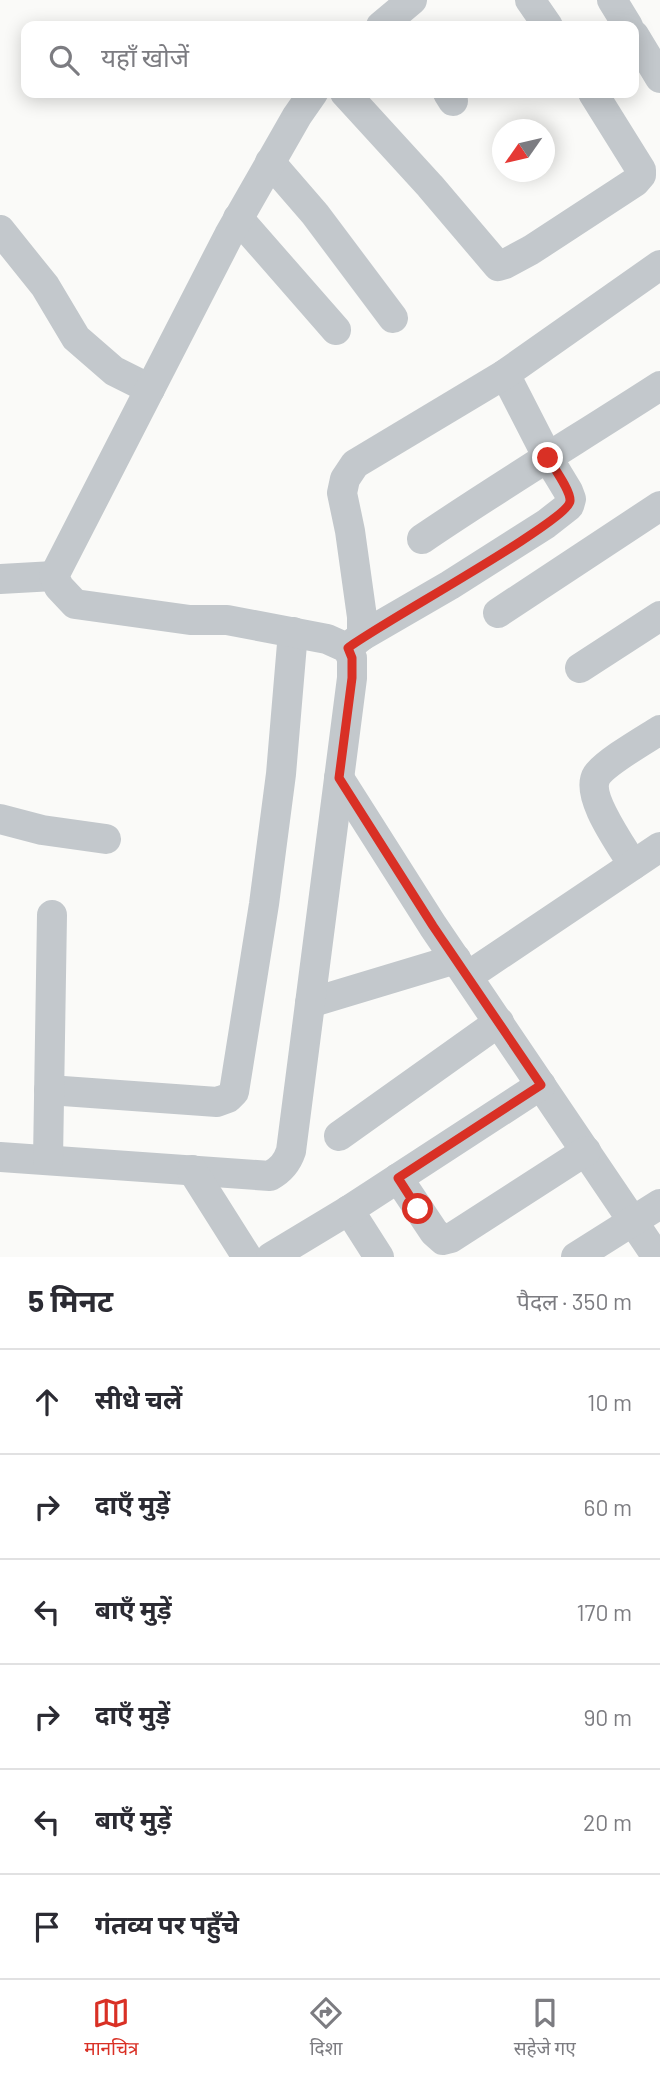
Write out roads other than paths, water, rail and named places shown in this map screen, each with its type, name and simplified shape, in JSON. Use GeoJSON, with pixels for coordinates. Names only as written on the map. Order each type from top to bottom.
{"type":"FeatureCollection","features":[{"type":"Feature","properties":{"kind":"street"},"geometry":{"type":"LineString","coordinates":[[530,0],[545,21]]}},
{"type":"Feature","properties":{"kind":"street"},"geometry":{"type":"LineString","coordinates":[[612,0],[625,21]]}},
{"type":"Feature","properties":{"kind":"street"},"geometry":{"type":"LineString","coordinates":[[639,43],[660,78]]}},
{"type":"Feature","properties":{"kind":"street"},"geometry":{"type":"LineString","coordinates":[[54,576],[239,218],[310,98]]}},
{"type":"Feature","properties":{"kind":"street"},"geometry":{"type":"LineString","coordinates":[[350,98],[498,266],[531,250],[635,182],[641,175],[642,170],[596,98]]}},
{"type":"Feature","properties":{"kind":"street"},"geometry":{"type":"LineString","coordinates":[[270,162],[315,215],[393,318]]}},
{"type":"Feature","properties":{"kind":"street"},"geometry":{"type":"LineString","coordinates":[[239,218],[336,330]]}},
{"type":"Feature","properties":{"kind":"street"},"geometry":{"type":"LineString","coordinates":[[0,230],[45,286],[76,338],[114,371],[150,389]]}},
{"type":"Feature","properties":{"kind":"street"},"geometry":{"type":"LineString","coordinates":[[0,1157],[270,1176],[279,1171],[287,1161],[291,1151],[352,678],[352,658],[362,617],[342,493],[345,479],[355,464],[505,374],[660,265]]}},
{"type":"Feature","properties":{"kind":"street"},"geometry":{"type":"LineString","coordinates":[[54,576],[59,587],[75,604],[190,620],[227,620],[355,642],[546,524],[569,506],[571,499],[568,491],[505,374]]}},
{"type":"Feature","properties":{"kind":"street"},"geometry":{"type":"LineString","coordinates":[[422,539],[660,386]]}},
{"type":"Feature","properties":{"kind":"street"},"geometry":{"type":"LineString","coordinates":[[498,613],[660,506]]}},
{"type":"Feature","properties":{"kind":"street"},"geometry":{"type":"LineString","coordinates":[[0,579],[54,576]]}},
{"type":"Feature","properties":{"kind":"street"},"geometry":{"type":"LineString","coordinates":[[580,668],[660,616]]}},
{"type":"Feature","properties":{"kind":"street"},"geometry":{"type":"LineString","coordinates":[[49,1090],[217,1102],[228,1098],[234,1092],[276,813],[293,632]]}},
{"type":"Feature","properties":{"kind":"street"},"geometry":{"type":"LineString","coordinates":[[633,865],[596,801],[594,787],[597,775],[624,753],[660,730]]}},
{"type":"Feature","properties":{"kind":"street"},"geometry":{"type":"LineString","coordinates":[[339,778],[462,968],[657,1257]]}},
{"type":"Feature","properties":{"kind":"street"},"geometry":{"type":"LineString","coordinates":[[0,819],[42,830],[106,839]]}},
{"type":"Feature","properties":{"kind":"street"},"geometry":{"type":"LineString","coordinates":[[310,1003],[462,968],[660,847]]}},
{"type":"Feature","properties":{"kind":"street"},"geometry":{"type":"LineString","coordinates":[[48,1160],[52,915]]}},
{"type":"Feature","properties":{"kind":"street"},"geometry":{"type":"LineString","coordinates":[[339,1136],[499,1022]]}},
{"type":"Feature","properties":{"kind":"street"},"geometry":{"type":"LineString","coordinates":[[271,1257],[349,1210],[541,1085]]}},
{"type":"Feature","properties":{"kind":"street"},"geometry":{"type":"LineString","coordinates":[[398,1178],[434,1232],[443,1240],[451,1238],[586,1151]]}},
{"type":"Feature","properties":{"kind":"street"},"geometry":{"type":"LineString","coordinates":[[192,1170],[247,1257]]}},
{"type":"Feature","properties":{"kind":"street"},"geometry":{"type":"LineString","coordinates":[[576,1257],[660,1204]]}},
{"type":"Feature","properties":{"kind":"street"},"geometry":{"type":"LineString","coordinates":[[349,1210],[379,1257]]}}]}
